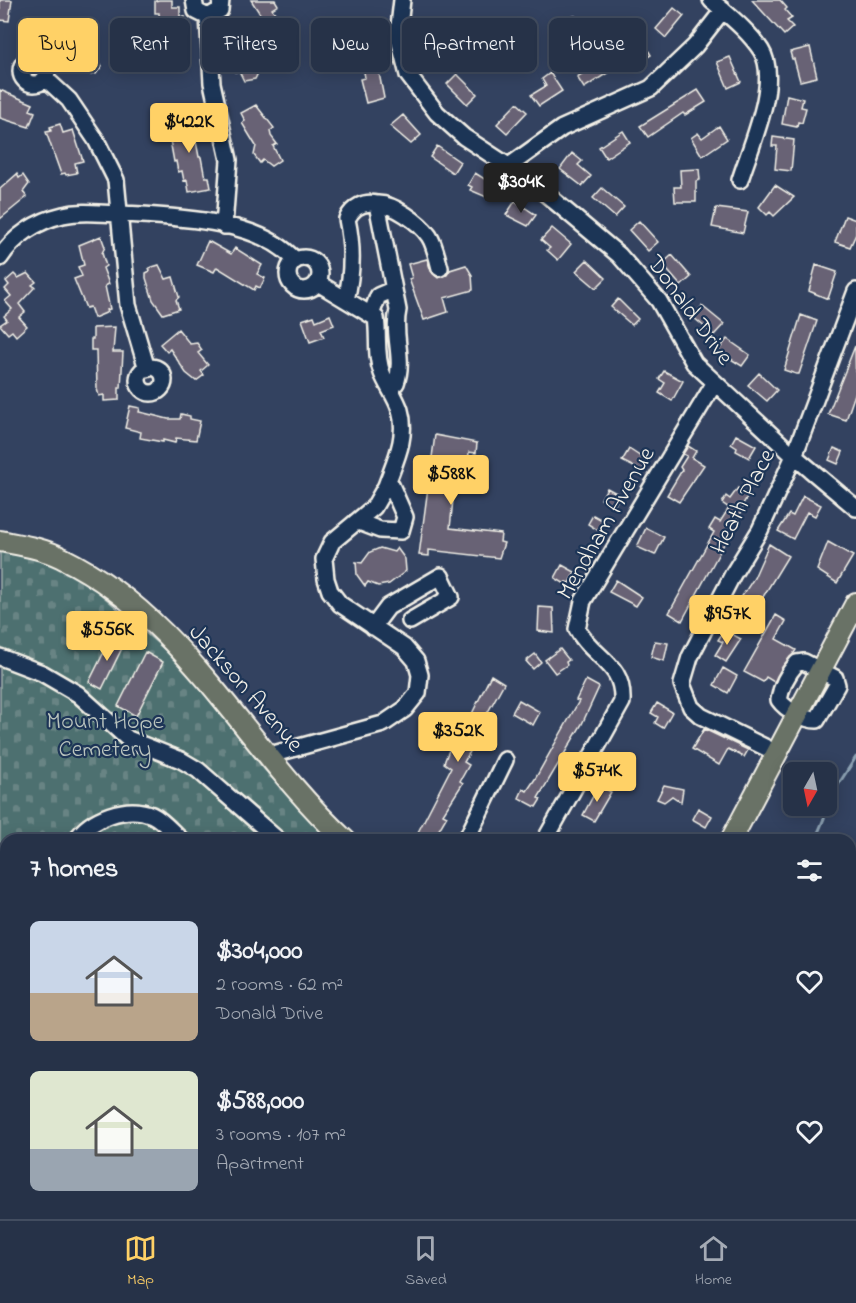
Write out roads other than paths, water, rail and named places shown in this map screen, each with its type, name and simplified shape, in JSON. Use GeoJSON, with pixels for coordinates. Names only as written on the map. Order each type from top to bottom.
{"type":"FeatureCollection","features":[{"type":"Feature","properties":{"kind":"main road","name":"Jackson Avenue"},"geometry":{"type":"LineString","coordinates":[[0,541],[61,557],[99,578],[123,597],[206,676],[317,812],[339,834]]}},
{"type":"Feature","properties":{"kind":"main road"},"geometry":{"type":"LineString","coordinates":[[733,834],[856,603]]}},
{"type":"Feature","properties":{"kind":"street"},"geometry":{"type":"LineString","coordinates":[[194,0],[196,11],[208,17]]}},
{"type":"Feature","properties":{"kind":"street"},"geometry":{"type":"LineString","coordinates":[[208,17],[220,10],[221,0]]}},
{"type":"Feature","properties":{"kind":"street","name":"Donald Drive"},"geometry":{"type":"LineString","coordinates":[[402,0],[398,35],[408,75],[436,114],[464,137],[509,166],[619,255],[646,284],[694,363],[794,456],[856,508]]}},
{"type":"Feature","properties":{"kind":"street"},"geometry":{"type":"LineString","coordinates":[[509,166],[562,128],[651,88],[695,46],[717,5],[750,36],[762,51],[768,76],[766,92],[740,180]]}},
{"type":"Feature","properties":{"kind":"street"},"geometry":{"type":"LineString","coordinates":[[208,17],[212,83],[229,160],[224,226]]}},
{"type":"Feature","properties":{"kind":"street"},"geometry":{"type":"LineString","coordinates":[[45,78],[69,100],[96,140],[116,180],[128,305],[147,369]]}},
{"type":"Feature","properties":{"kind":"street"},"geometry":{"type":"LineString","coordinates":[[346,300],[352,275],[352,239],[347,219],[351,212],[363,203],[387,205],[423,229],[431,238],[440,268]]}},
{"type":"Feature","properties":{"kind":"street"},"geometry":{"type":"LineString","coordinates":[[377,204],[392,290],[398,310],[394,326],[401,369],[396,383],[389,386]]}},
{"type":"Feature","properties":{"kind":"street"},"geometry":{"type":"LineString","coordinates":[[0,258],[18,237],[50,219],[84,211],[151,215],[224,226],[275,242],[296,260]]}},
{"type":"Feature","properties":{"kind":"street"},"geometry":{"type":"LineString","coordinates":[[306,258],[316,263],[321,273],[318,283],[304,291],[290,284],[289,268],[296,260],[306,258]]}},
{"type":"Feature","properties":{"kind":"street"},"geometry":{"type":"LineString","coordinates":[[318,283],[346,300],[374,322],[394,326]]}},
{"type":"Feature","properties":{"kind":"street"},"geometry":{"type":"LineString","coordinates":[[270,755],[383,724],[405,709],[418,693],[420,675],[416,661],[404,647],[340,604],[330,591],[324,559],[332,542],[375,507],[386,486],[402,441],[400,409],[382,372],[374,322],[378,296],[392,290]]}},
{"type":"Feature","properties":{"kind":"street","name":"Heath Place"},"geometry":{"type":"LineString","coordinates":[[777,753],[701,716],[691,707],[682,677],[733,574],[760,530],[794,456],[856,291]]}},
{"type":"Feature","properties":{"kind":"street","name":"Mendham Avenue"},"geometry":{"type":"LineString","coordinates":[[548,834],[622,702],[623,685],[617,672],[577,629],[583,601],[714,384]]}},
{"type":"Feature","properties":{"kind":"street"},"geometry":{"type":"LineString","coordinates":[[358,522],[380,530],[401,531],[405,517],[391,485],[386,486]]}},
{"type":"Feature","properties":{"kind":"street"},"geometry":{"type":"LineString","coordinates":[[373,627],[388,607],[441,576],[451,597],[410,621]]}},
{"type":"Feature","properties":{"kind":"street"},"geometry":{"type":"LineString","coordinates":[[0,657],[42,673],[78,694],[128,739],[181,760],[198,770],[267,834]]}},
{"type":"Feature","properties":{"kind":"street"},"geometry":{"type":"LineString","coordinates":[[469,834],[505,760]]}},
{"type":"Feature","properties":{"kind":"street"},"geometry":{"type":"LineString","coordinates":[[83,834],[101,818],[123,812],[151,815],[174,834]]}},
{"type":"Feature","properties":{"kind":"waterway"},"geometry":{"type":"LineString","coordinates":[[818,834],[838,785],[856,757]]}},
{"type":"Feature","properties":{"kind":"park label","name":"Mount Hope Cemetery"},"geometry":{"type":"Point","coordinates":[105,736]}}]}
